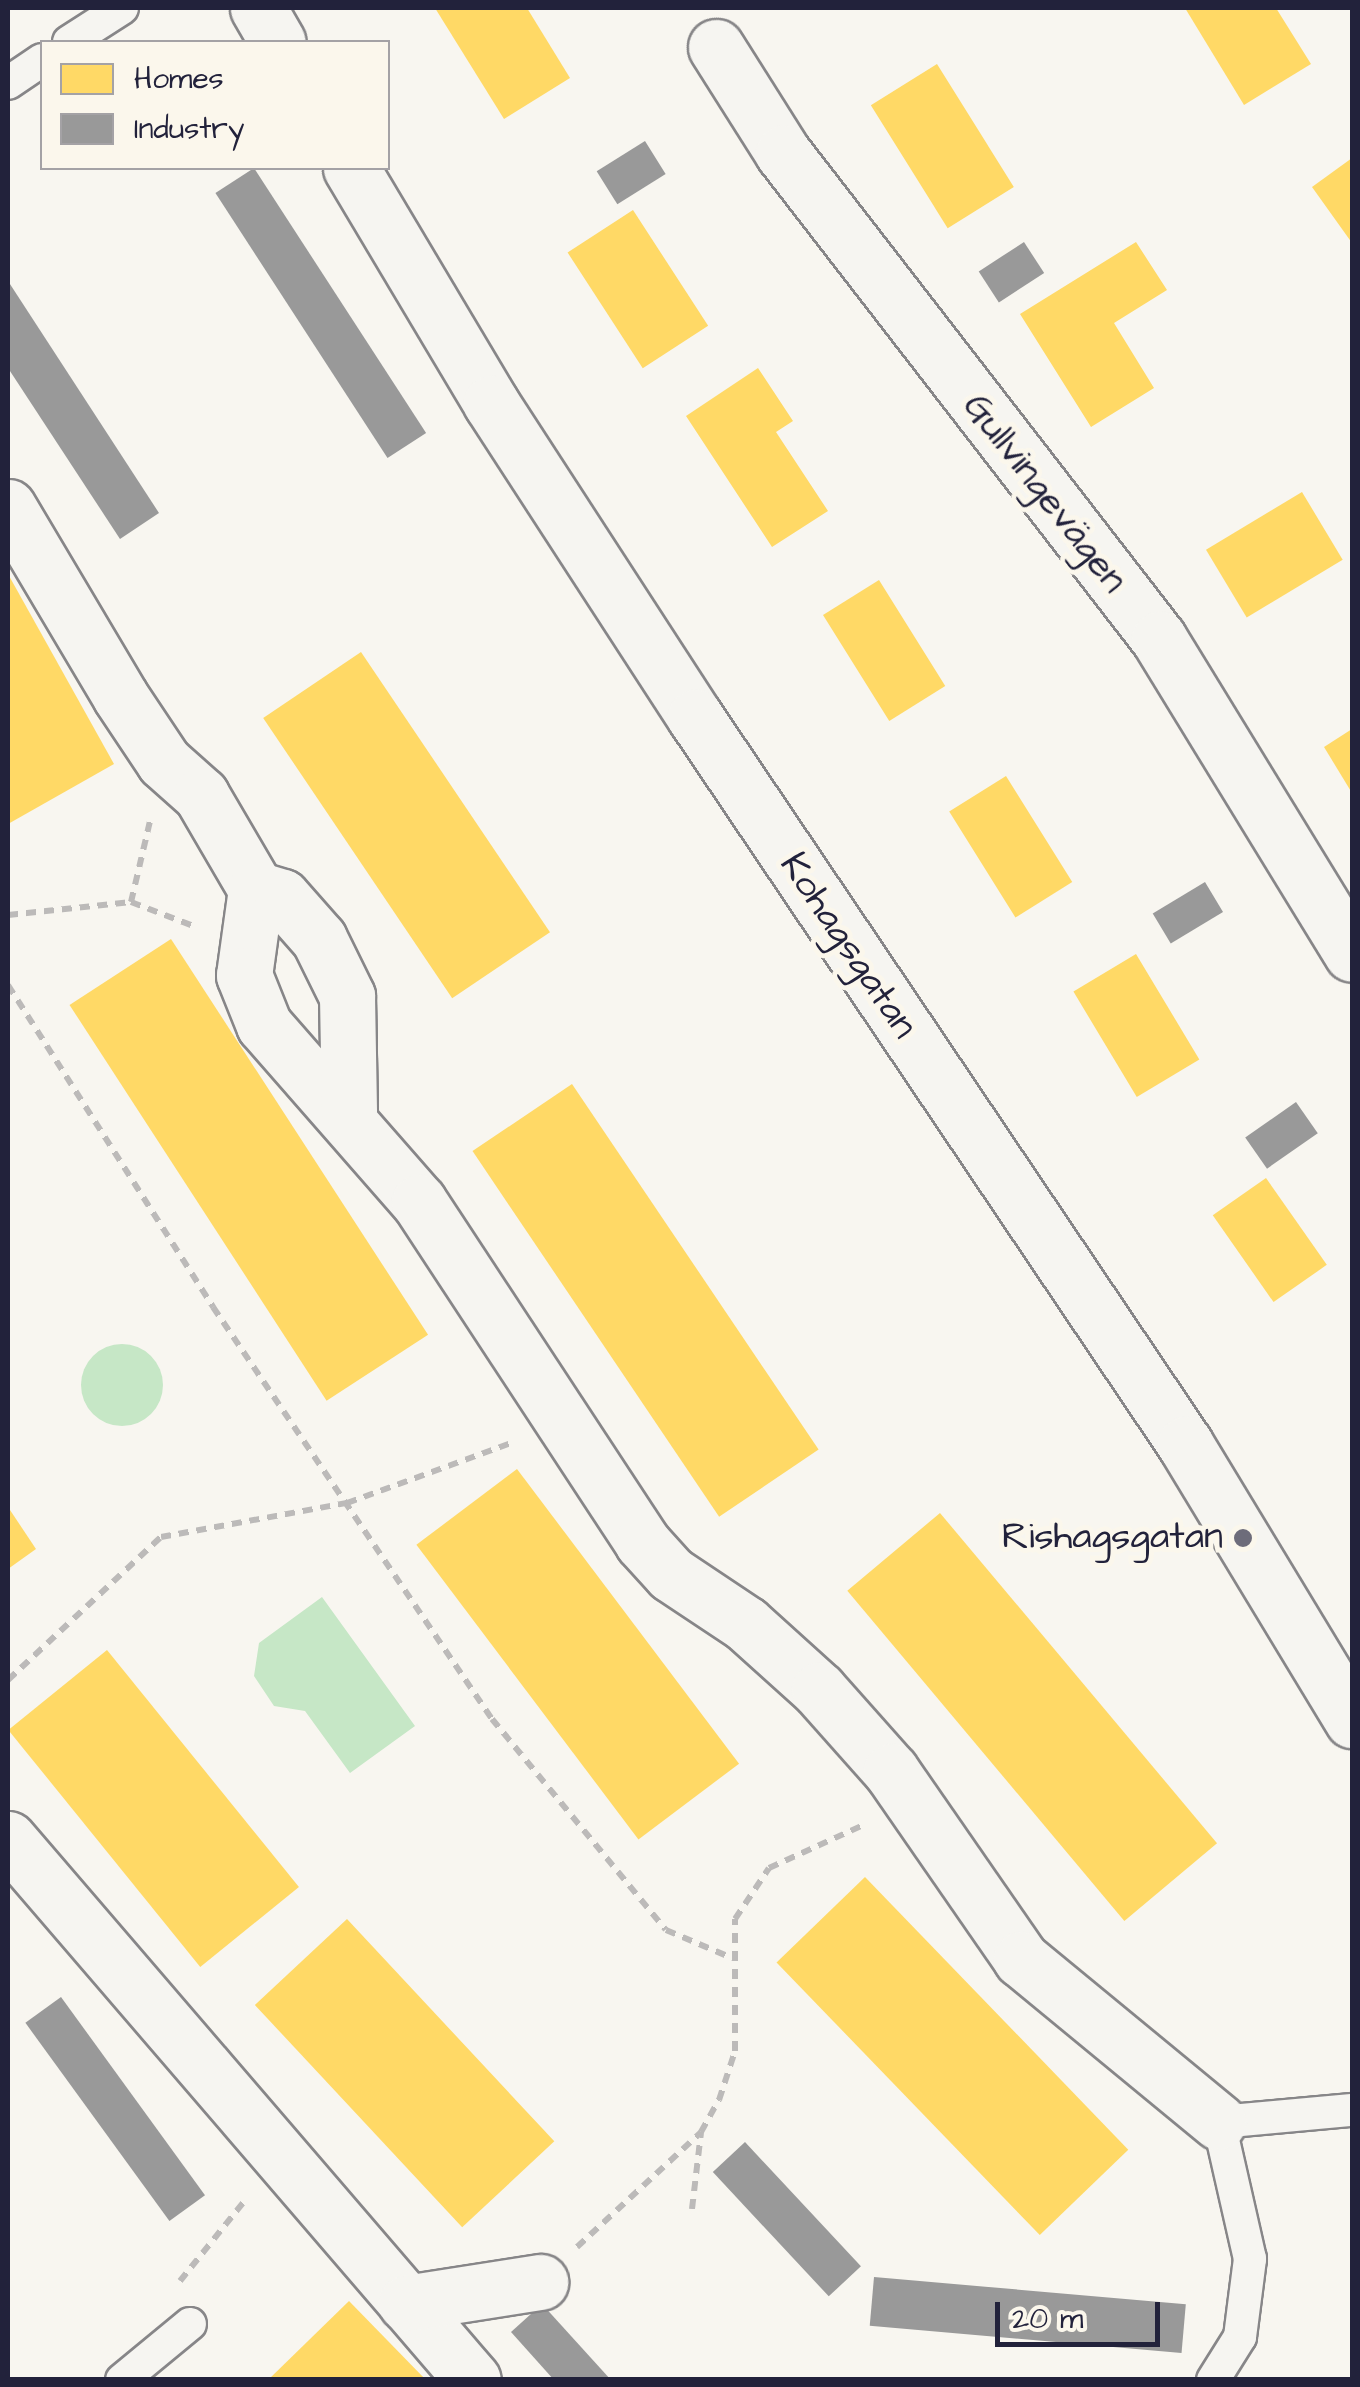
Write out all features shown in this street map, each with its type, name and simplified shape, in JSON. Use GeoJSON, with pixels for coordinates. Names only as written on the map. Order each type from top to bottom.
{"type":"FeatureCollection","features":[{"type":"Feature","properties":{"kind":"street"},"geometry":{"type":"LineString","coordinates":[[258,8],[277,40]]}},
{"type":"Feature","properties":{"kind":"street","name":"Gullvingevägen"},"geometry":{"type":"LineString","coordinates":[[716,47],[783,153],[1159,640],[1352,954]]}},
{"type":"Feature","properties":{"kind":"street","name":"Kohagsgatan"},"geometry":{"type":"LineString","coordinates":[[352,170],[492,403],[706,734],[1185,1444],[1352,1720]]}},
{"type":"Feature","properties":{"kind":"street"},"geometry":{"type":"LineString","coordinates":[[8,507],[164,762],[201,796],[256,889],[245,944],[244,975],[264,1025],[310,1084],[349,1114],[419,1202],[670,1574],[746,1624],[819,1690],[891,1771],[927,1830],[1021,1959],[1219,2122]]}},
{"type":"Feature","properties":{"kind":"street"},"geometry":{"type":"LineString","coordinates":[[256,889],[282,897],[319,939],[347,996],[349,1114]]}},
{"type":"Feature","properties":{"kind":"street"},"geometry":{"type":"LineString","coordinates":[[8,1839],[473,2380]]}},
{"type":"Feature","properties":{"kind":"street"},"geometry":{"type":"LineString","coordinates":[[406,2303],[540,2282]]}},
{"type":"Feature","properties":{"kind":"lane"},"geometry":{"type":"LineString","coordinates":[[72,40],[122,8]]}},
{"type":"Feature","properties":{"kind":"lane"},"geometry":{"type":"LineString","coordinates":[[8,83],[40,61]]}},
{"type":"Feature","properties":{"kind":"lane"},"geometry":{"type":"LineString","coordinates":[[1212,2380],[1240,2337],[1250,2260],[1219,2122],[1352,2110]]}},
{"type":"Feature","properties":{"kind":"lane"},"geometry":{"type":"LineString","coordinates":[[122,2380],[190,2324]]}},
{"type":"Feature","properties":{"kind":"path"},"geometry":{"type":"LineString","coordinates":[[130,902],[164,762]]}},
{"type":"Feature","properties":{"kind":"path"},"geometry":{"type":"LineString","coordinates":[[8,915],[130,902],[245,944]]}},
{"type":"Feature","properties":{"kind":"path"},"geometry":{"type":"LineString","coordinates":[[8,986],[492,1719],[666,1930],[732,1958]]}},
{"type":"Feature","properties":{"kind":"path"},"geometry":{"type":"LineString","coordinates":[[8,1680],[161,1537],[346,1502],[565,1422]]}},
{"type":"Feature","properties":{"kind":"path"},"geometry":{"type":"LineString","coordinates":[[692,2209],[701,2132],[735,2051],[735,1919],[769,1868],[864,1825],[927,1830]]}},
{"type":"Feature","properties":{"kind":"path"},"geometry":{"type":"LineString","coordinates":[[540,2282],[701,2132]]}},
{"type":"Feature","properties":{"kind":"path"},"geometry":{"type":"LineString","coordinates":[[168,2293],[234,2221],[256,2183],[264,2140]]}},
{"type":"Feature","properties":{"kind":"green space"},"geometry":{"type":"Polygon","coordinates":[[[122,1344],[138,1347],[151,1356],[160,1369],[160,1401],[151,1414],[138,1423],[122,1426],[106,1423],[93,1414],[84,1401],[81,1385],[84,1369],[93,1356],[106,1347],[122,1344]]]}},
{"type":"Feature","properties":{"kind":"green space"},"geometry":{"type":"Polygon","coordinates":[[[322,1597],[415,1726],[350,1773],[305,1711],[274,1706],[254,1676],[259,1643],[322,1597]]]}},
{"type":"Feature","properties":{"kind":"building: Homes"},"geometry":{"type":"Polygon","coordinates":[[[435,8],[527,8],[570,78],[504,119],[435,8]]]}},
{"type":"Feature","properties":{"kind":"building: Homes"},"geometry":{"type":"Polygon","coordinates":[[[1185,8],[1276,8],[1311,64],[1244,105],[1185,8]]]}},
{"type":"Feature","properties":{"kind":"building: Homes"},"geometry":{"type":"Polygon","coordinates":[[[937,64],[1014,187],[948,228],[871,105],[937,64]]]}},
{"type":"Feature","properties":{"kind":"building: Homes"},"geometry":{"type":"Polygon","coordinates":[[[1352,158],[1352,243],[1312,187],[1352,158]]]}},
{"type":"Feature","properties":{"kind":"building: Homes"},"geometry":{"type":"Polygon","coordinates":[[[633,210],[708,326],[643,368],[568,252],[633,210]]]}},
{"type":"Feature","properties":{"kind":"building: Homes"},"geometry":{"type":"Polygon","coordinates":[[[1136,242],[1167,290],[1114,323],[1154,388],[1091,427],[1020,314],[1136,242]]]}},
{"type":"Feature","properties":{"kind":"building: Homes"},"geometry":{"type":"Polygon","coordinates":[[[758,368],[793,421],[776,432],[828,511],[772,547],[686,416],[758,368]]]}},
{"type":"Feature","properties":{"kind":"building: Homes"},"geometry":{"type":"Polygon","coordinates":[[[1302,492],[1343,560],[1247,617],[1206,550],[1302,492]]]}},
{"type":"Feature","properties":{"kind":"building: Homes"},"geometry":{"type":"Polygon","coordinates":[[[8,574],[114,764],[8,824],[8,574]]]}},
{"type":"Feature","properties":{"kind":"building: Homes"},"geometry":{"type":"Polygon","coordinates":[[[879,580],[945,686],[889,721],[823,615],[879,580]]]}},
{"type":"Feature","properties":{"kind":"building: Homes"},"geometry":{"type":"Polygon","coordinates":[[[361,652],[550,932],[452,998],[263,718],[361,652]]]}},
{"type":"Feature","properties":{"kind":"building: Homes"},"geometry":{"type":"Polygon","coordinates":[[[1352,729],[1352,793],[1324,747],[1352,729]]]}},
{"type":"Feature","properties":{"kind":"building: Homes"},"geometry":{"type":"Polygon","coordinates":[[[1006,776],[1072,882],[1015,918],[949,812],[1006,776]]]}},
{"type":"Feature","properties":{"kind":"building: Homes"},"geometry":{"type":"Polygon","coordinates":[[[171,939],[428,1335],[327,1401],[70,1005],[171,939]]]}},
{"type":"Feature","properties":{"kind":"building: Homes"},"geometry":{"type":"Polygon","coordinates":[[[1136,954],[1199,1059],[1137,1097],[1073,992],[1136,954]]]}},
{"type":"Feature","properties":{"kind":"building: Homes"},"geometry":{"type":"Polygon","coordinates":[[[572,1084],[819,1450],[719,1517],[473,1151],[572,1084]]]}},
{"type":"Feature","properties":{"kind":"building: Homes"},"geometry":{"type":"Polygon","coordinates":[[[1266,1178],[1327,1265],[1274,1302],[1213,1215],[1266,1178]]]}},
{"type":"Feature","properties":{"kind":"building: Homes"},"geometry":{"type":"Polygon","coordinates":[[[517,1469],[739,1764],[638,1840],[416,1545],[517,1469]]]}},
{"type":"Feature","properties":{"kind":"building: Homes"},"geometry":{"type":"Polygon","coordinates":[[[8,1507],[36,1549],[8,1569],[8,1507]]]}},
{"type":"Feature","properties":{"kind":"building: Homes"},"geometry":{"type":"Polygon","coordinates":[[[940,1513],[1217,1843],[1124,1921],[847,1591],[940,1513]]]}},
{"type":"Feature","properties":{"kind":"building: Homes"},"geometry":{"type":"Polygon","coordinates":[[[107,1650],[299,1887],[200,1967],[8,1730],[107,1650]]]}},
{"type":"Feature","properties":{"kind":"building: Homes"},"geometry":{"type":"Polygon","coordinates":[[[865,1877],[1128,2150],[1040,2235],[777,1962],[865,1877]]]}},
{"type":"Feature","properties":{"kind":"building: Homes"},"geometry":{"type":"Polygon","coordinates":[[[347,1919],[554,2141],[462,2227],[255,2005],[347,1919]]]}},
{"type":"Feature","properties":{"kind":"building: Homes"},"geometry":{"type":"Polygon","coordinates":[[[349,2301],[426,2380],[268,2380],[349,2301]]]}},
{"type":"Feature","properties":{"kind":"building: Industry"},"geometry":{"type":"Polygon","coordinates":[[[645,141],[666,174],[617,204],[597,171],[645,141]]]}},
{"type":"Feature","properties":{"kind":"building: Industry"},"geometry":{"type":"Polygon","coordinates":[[[251,170],[255,170],[426,433],[388,458],[215,193],[251,170]]]}},
{"type":"Feature","properties":{"kind":"building: Industry"},"geometry":{"type":"Polygon","coordinates":[[[1024,242],[1044,273],[999,302],[979,271],[1024,242]]]}},
{"type":"Feature","properties":{"kind":"building: Industry"},"geometry":{"type":"Polygon","coordinates":[[[8,281],[159,513],[120,539],[8,368],[8,281]]]}},
{"type":"Feature","properties":{"kind":"building: Industry"},"geometry":{"type":"Polygon","coordinates":[[[1205,882],[1223,912],[1171,943],[1153,913],[1205,882]]]}},
{"type":"Feature","properties":{"kind":"building: Industry"},"geometry":{"type":"Polygon","coordinates":[[[1296,1102],[1318,1133],[1267,1169],[1245,1138],[1296,1102]]]}},
{"type":"Feature","properties":{"kind":"building: Industry"},"geometry":{"type":"Polygon","coordinates":[[[61,1997],[205,2195],[169,2221],[25,2023],[61,1997]]]}},
{"type":"Feature","properties":{"kind":"building: Industry"},"geometry":{"type":"Polygon","coordinates":[[[745,2142],[861,2266],[829,2296],[713,2172],[745,2142]]]}},
{"type":"Feature","properties":{"kind":"building: Industry"},"geometry":{"type":"Polygon","coordinates":[[[874,2277],[1186,2304],[1182,2353],[870,2326],[874,2277]]]}},
{"type":"Feature","properties":{"kind":"building: Industry"},"geometry":{"type":"Polygon","coordinates":[[[542,2304],[611,2380],[554,2380],[511,2332],[542,2304]]]}},
{"type":"Feature","properties":{"kind":"place","name":"Rishagsgatan"},"geometry":{"type":"Point","coordinates":[1243,1538]}}]}
